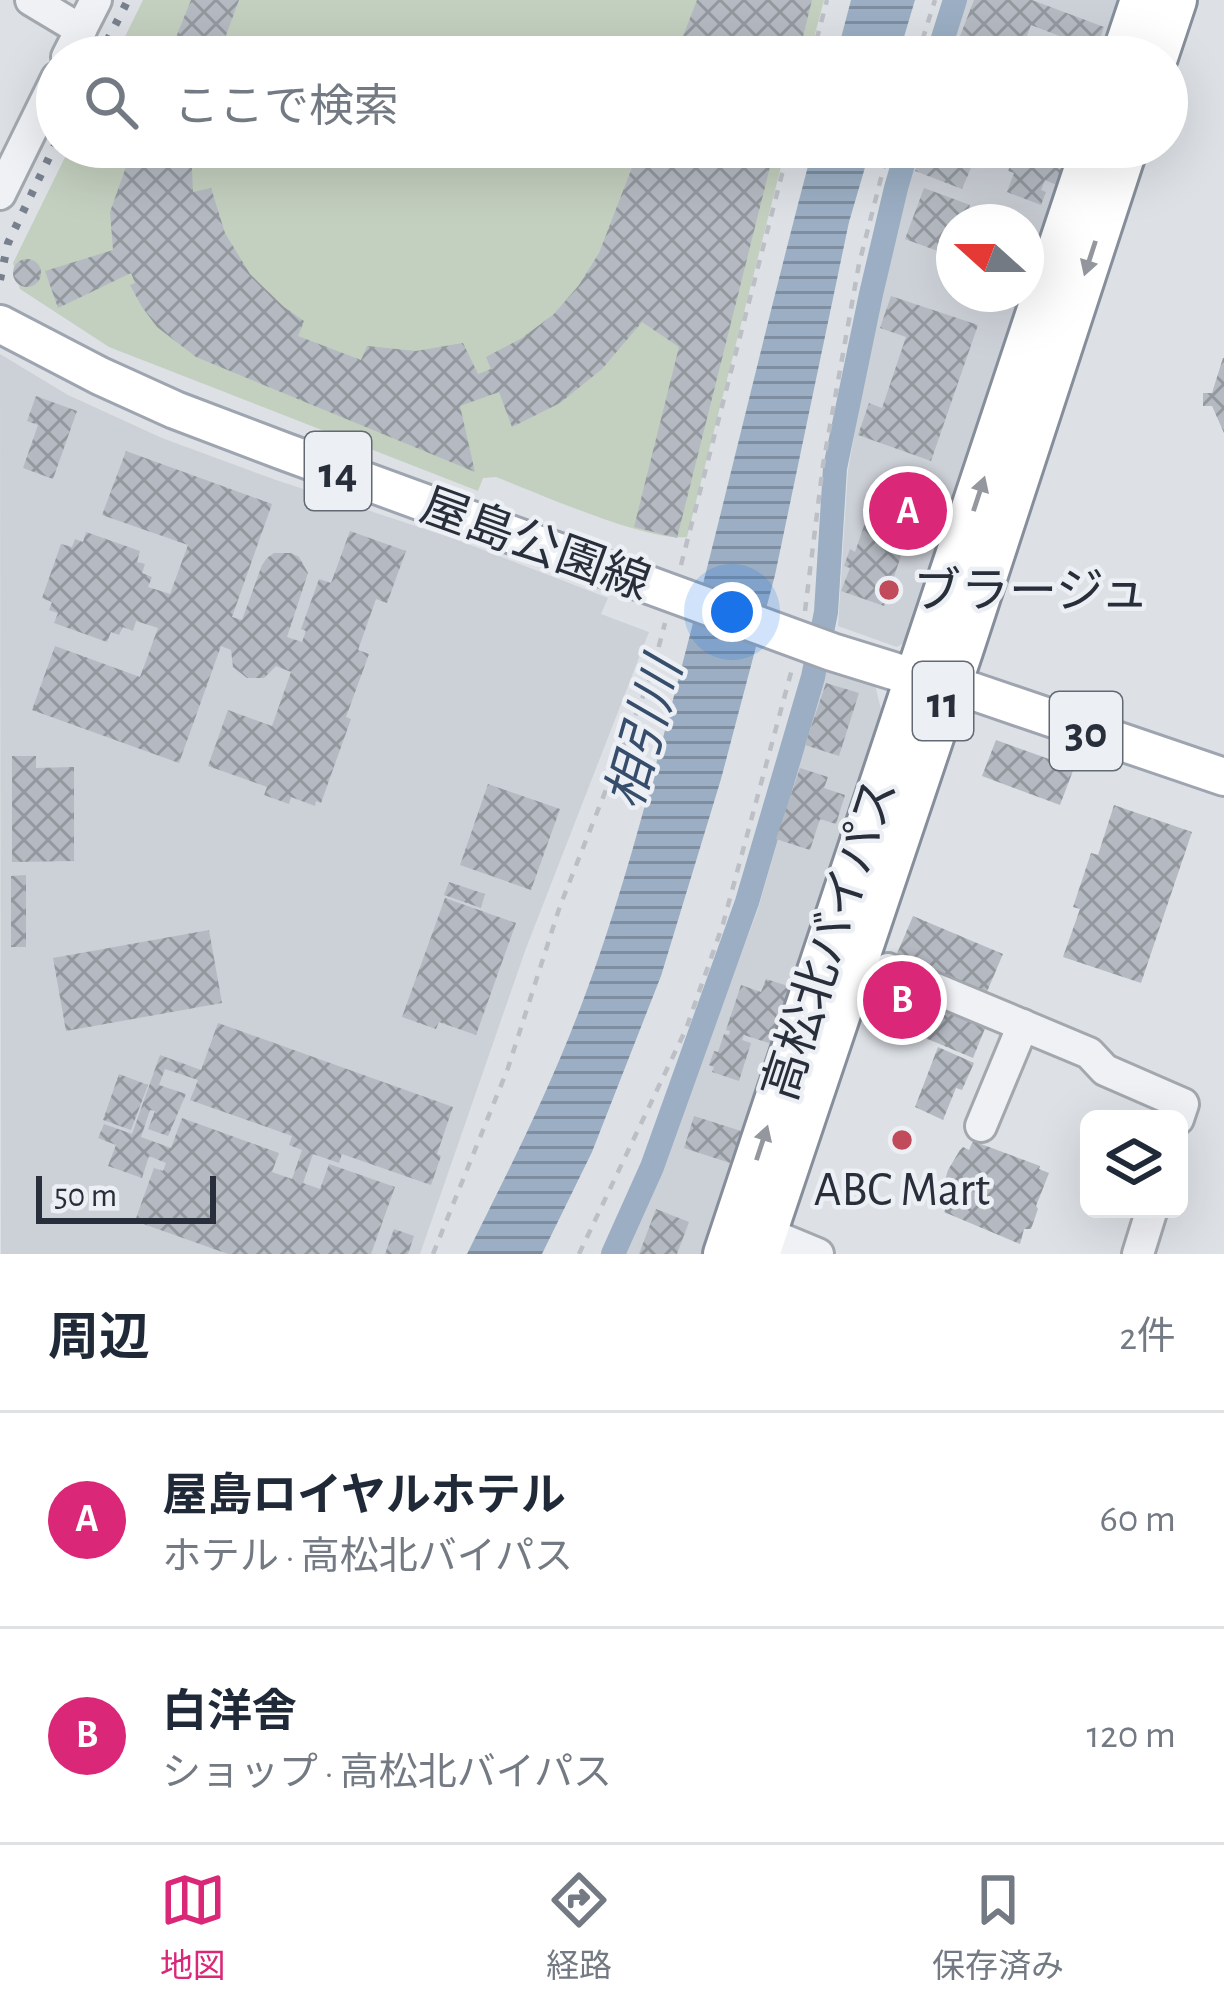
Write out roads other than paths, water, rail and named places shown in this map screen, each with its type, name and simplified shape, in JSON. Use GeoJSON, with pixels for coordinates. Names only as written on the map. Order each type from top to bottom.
{"type":"FeatureCollection","features":[{"type":"Feature","properties":{"kind":"highway"},"geometry":{"type":"LineString","coordinates":[[1130,36],[1142,0]]}},
{"type":"Feature","properties":{"kind":"highway"},"geometry":{"type":"LineString","coordinates":[[1163,36],[1175,0]]}},
{"type":"Feature","properties":{"kind":"highway","name":"高松北バイパス"},"geometry":{"type":"LineString","coordinates":[[762,1243],[1087,168]]}},
{"type":"Feature","properties":{"kind":"highway","name":"高松北バイパス"},"geometry":{"type":"LineString","coordinates":[[725,1254],[1118,168]]}},
{"type":"Feature","properties":{"kind":"main road","name":"屋島公園線"},"geometry":{"type":"LineString","coordinates":[[0,323],[175,410],[808,643],[932,683]]}},
{"type":"Feature","properties":{"kind":"main road","name":"30"},"geometry":{"type":"LineString","coordinates":[[932,683],[972,691],[1224,778]]}},
{"type":"Feature","properties":{"kind":"street"},"geometry":{"type":"LineString","coordinates":[[32,0],[67,36]]}},
{"type":"Feature","properties":{"kind":"street"},"geometry":{"type":"LineString","coordinates":[[77,36],[95,0]]}},
{"type":"Feature","properties":{"kind":"street"},"geometry":{"type":"LineString","coordinates":[[0,194],[36,121]]}},
{"type":"Feature","properties":{"kind":"street"},"geometry":{"type":"LineString","coordinates":[[888,969],[1089,1053],[1105,1070],[1183,1104],[1181,1110]]}},
{"type":"Feature","properties":{"kind":"street"},"geometry":{"type":"LineString","coordinates":[[981,1126],[1023,1025]]}},
{"type":"Feature","properties":{"kind":"street"},"geometry":{"type":"LineString","coordinates":[[1138,1254],[1149,1218]]}},
{"type":"Feature","properties":{"kind":"street"},"geometry":{"type":"LineString","coordinates":[[762,1243],[818,1254]]}},
{"type":"Feature","properties":{"kind":"water"},"geometry":{"type":"Polygon","coordinates":[[[851,0],[915,0],[904,36],[842,36],[851,0]]]}},
{"type":"Feature","properties":{"kind":"water"},"geometry":{"type":"Polygon","coordinates":[[[808,168],[865,168],[849,222],[775,575],[721,779],[661,976],[592,1152],[542,1254],[467,1254],[558,1064],[597,963],[688,641],[808,168]]]}},
{"type":"Feature","properties":{"kind":"waterway"},"geometry":{"type":"LineString","coordinates":[[944,36],[955,0]]}},
{"type":"Feature","properties":{"kind":"waterway"},"geometry":{"type":"LineString","coordinates":[[613,1254],[652,1167],[747,902],[813,677],[826,612],[835,468],[902,168]]}},
{"type":"Feature","properties":{"kind":"railway"},"geometry":{"type":"LineString","coordinates":[[110,36],[128,0]]}},
{"type":"Feature","properties":{"kind":"railway"},"geometry":{"type":"LineString","coordinates":[[0,280],[8,243],[44,168]]}},
{"type":"Feature","properties":{"kind":"place","name":"屋島ロイヤルホテル"},"geometry":{"type":"Point","coordinates":[908,511]}},
{"type":"Feature","properties":{"kind":"place","name":"ブラージュ"},"geometry":{"type":"Point","coordinates":[889,590]}},
{"type":"Feature","properties":{"kind":"place","name":"白洋舎"},"geometry":{"type":"Point","coordinates":[902,1000]}},
{"type":"Feature","properties":{"kind":"place","name":"ABC Mart"},"geometry":{"type":"Point","coordinates":[902,1140]}},
{"type":"Feature","properties":{"kind":"water label","name":"相引川"},"geometry":{"type":"Point","coordinates":[643,733]}}]}
